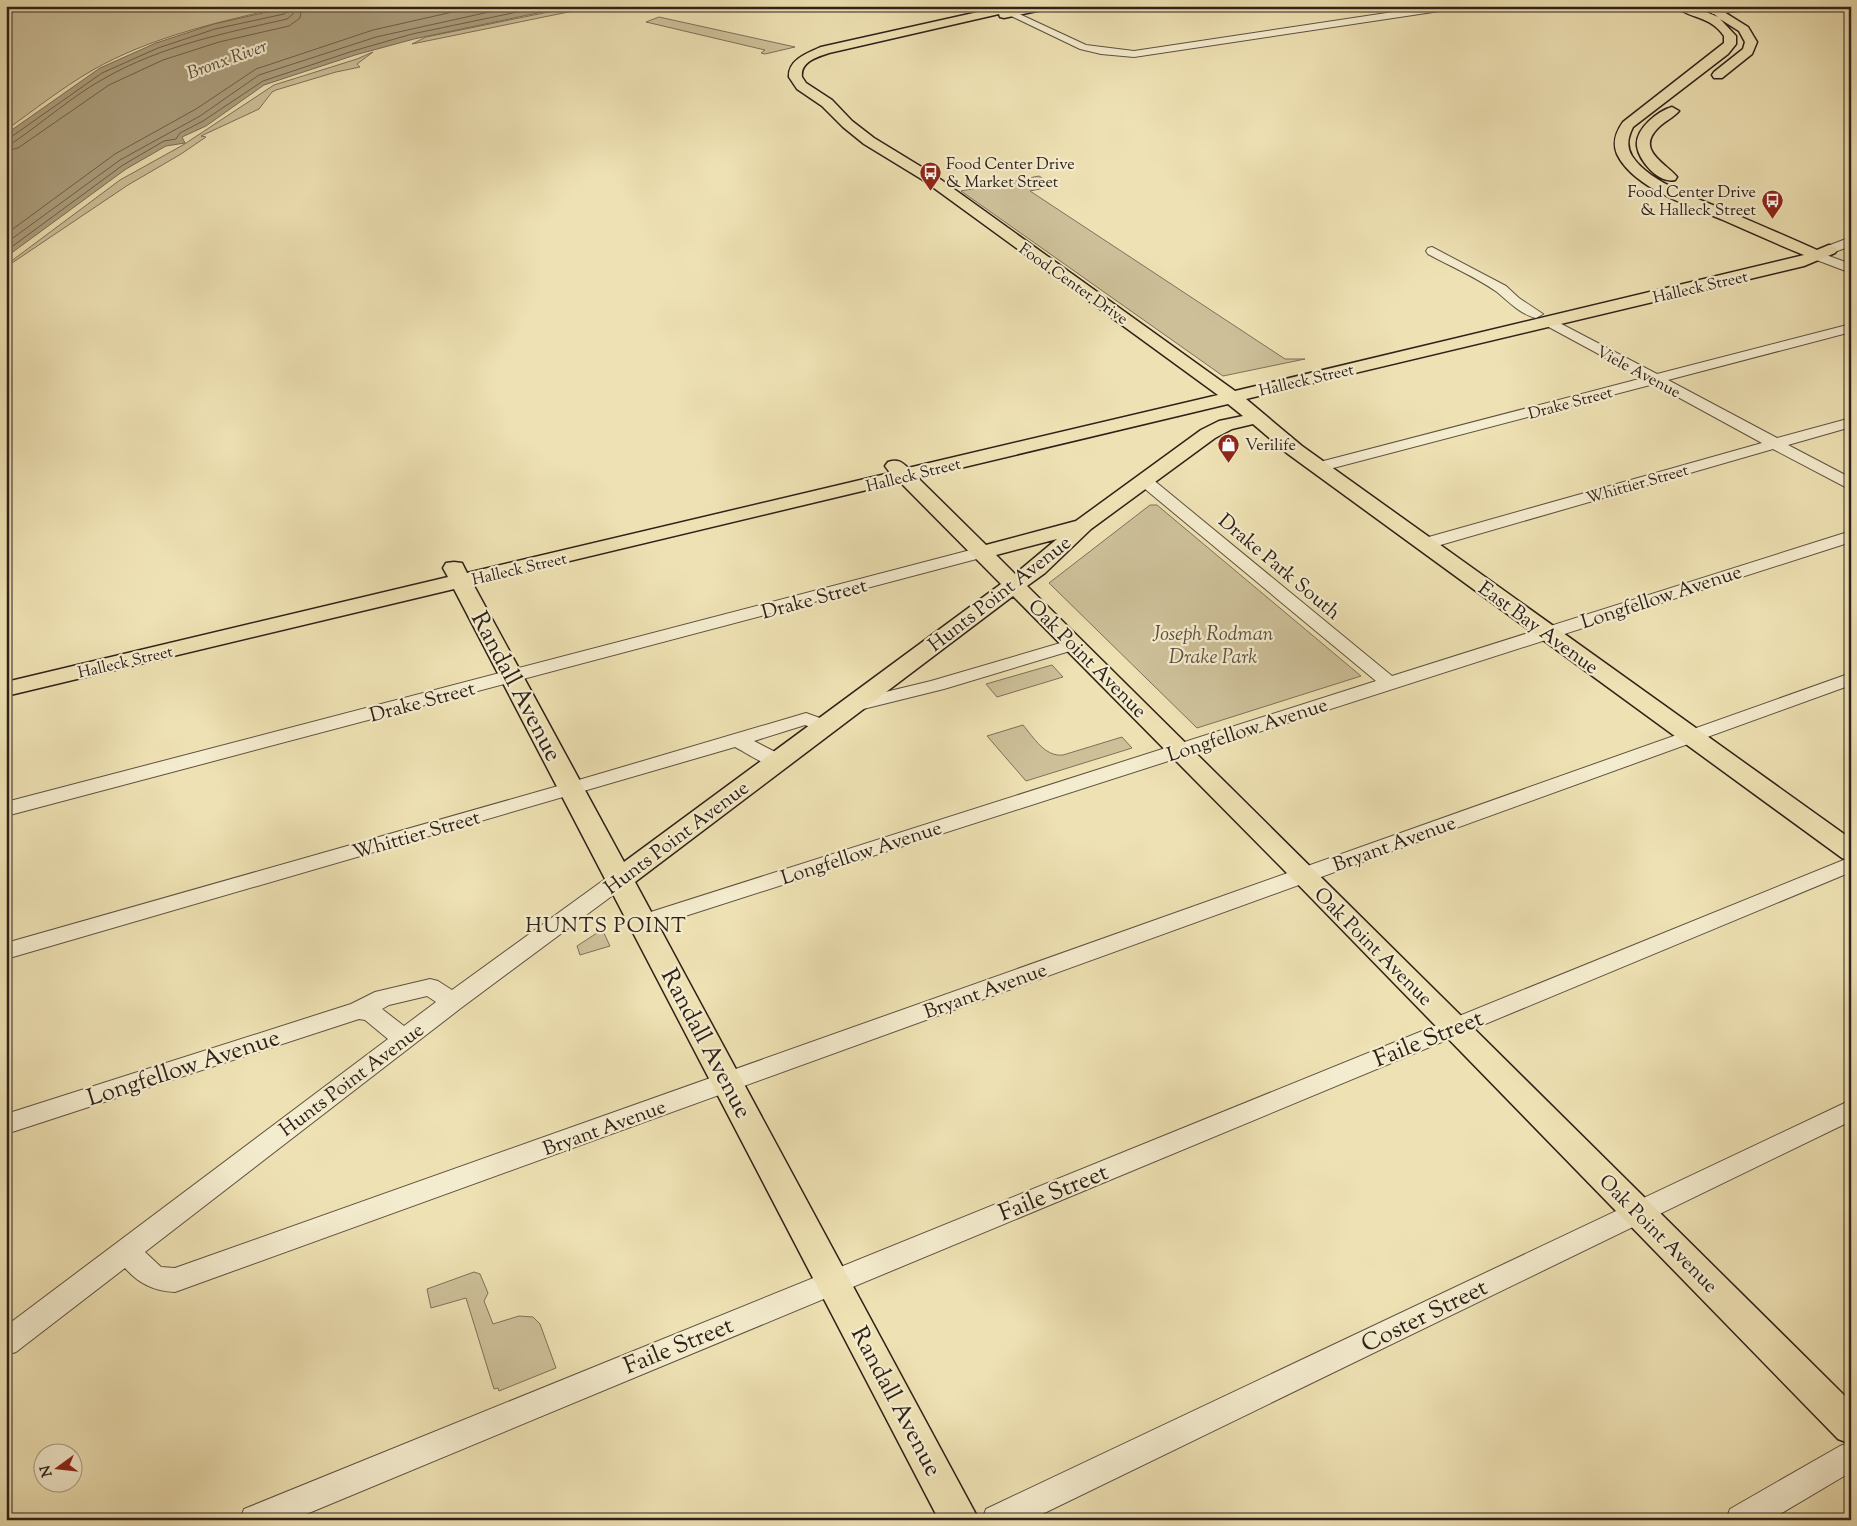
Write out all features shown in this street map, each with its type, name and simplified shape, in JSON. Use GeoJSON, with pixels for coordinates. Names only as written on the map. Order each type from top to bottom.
{"type":"FeatureCollection","features":[{"type":"Feature","properties":{"kind":"main road","name":"Food Center Drive"},"geometry":{"type":"LineString","coordinates":[[1046,6],[951,22],[825,50],[805,60],[795,71],[796,77],[799,83],[828,104],[855,131],[928,177],[1226,392]]}},
{"type":"Feature","properties":{"kind":"main road"},"geometry":{"type":"LineString","coordinates":[[1680,6],[1715,21],[1728,32],[1731,40],[1724,51],[1634,120],[1624,130],[1621,136],[1622,148],[1629,162],[1644,176],[1667,190],[1818,252]]}},
{"type":"Feature","properties":{"kind":"main road"},"geometry":{"type":"LineString","coordinates":[[1699,6],[1739,25],[1750,38],[1751,46],[1748,51],[1709,82]]}},
{"type":"Feature","properties":{"kind":"main road","name":"Food Center Drive"},"geometry":{"type":"LineString","coordinates":[[928,177],[913,162],[880,139],[811,74],[819,61],[829,56],[1016,10]]}},
{"type":"Feature","properties":{"kind":"main road"},"geometry":{"type":"LineString","coordinates":[[886,42],[951,22]]}},
{"type":"Feature","properties":{"kind":"main road"},"geometry":{"type":"LineString","coordinates":[[1662,98],[1725,70]]}},
{"type":"Feature","properties":{"kind":"main road"},"geometry":{"type":"LineString","coordinates":[[1686,100],[1654,124],[1646,134],[1645,150],[1658,168],[1675,181],[1818,252]]}},
{"type":"Feature","properties":{"kind":"main road","name":"Halleck Street"},"geometry":{"type":"LineString","coordinates":[[6,674],[458,575],[1543,318],[1804,261],[1818,252]]}},
{"type":"Feature","properties":{"kind":"main road","name":"East Bay Avenue"},"geometry":{"type":"LineString","coordinates":[[1226,392],[1318,467],[1851,852]]}},
{"type":"Feature","properties":{"kind":"main road","name":"Hunts Point Avenue"},"geometry":{"type":"LineString","coordinates":[[620,879],[1037,568],[1084,525],[1208,434],[1226,425],[1256,418]]}},
{"type":"Feature","properties":{"kind":"main road","name":"Oak Point Avenue"},"geometry":{"type":"LineString","coordinates":[[901,471],[1851,1427]]}},
{"type":"Feature","properties":{"kind":"main road"},"geometry":{"type":"LineString","coordinates":[[982,552],[1084,525]]}},
{"type":"Feature","properties":{"kind":"main road","name":"Halleck Street"},"geometry":{"type":"LineString","coordinates":[[6,689],[458,575]]}},
{"type":"Feature","properties":{"kind":"main road","name":"Randall Avenue"},"geometry":{"type":"LineString","coordinates":[[458,575],[960,1520]]}},
{"type":"Feature","properties":{"kind":"street"},"geometry":{"type":"LineString","coordinates":[[1016,10],[1104,47],[1131,50],[1425,6]]}},
{"type":"Feature","properties":{"kind":"street"},"geometry":{"type":"LineString","coordinates":[[1016,10],[1083,47],[1101,51],[1134,54],[1453,6]]}},
{"type":"Feature","properties":{"kind":"street"},"geometry":{"type":"LineString","coordinates":[[1713,11],[1759,6]]}},
{"type":"Feature","properties":{"kind":"street","name":"Halleck Street"},"geometry":{"type":"LineString","coordinates":[[1818,252],[1851,241]]}},
{"type":"Feature","properties":{"kind":"street","name":"Viele Avenue"},"geometry":{"type":"LineString","coordinates":[[1432,251],[1501,289],[1514,302],[1851,485]]}},
{"type":"Feature","properties":{"kind":"street"},"geometry":{"type":"LineString","coordinates":[[1818,252],[1851,260]]}},
{"type":"Feature","properties":{"kind":"street"},"geometry":{"type":"LineString","coordinates":[[1818,252],[1851,269]]}},
{"type":"Feature","properties":{"kind":"street","name":"Drake Street"},"geometry":{"type":"LineString","coordinates":[[1318,467],[1851,328]]}},
{"type":"Feature","properties":{"kind":"street","name":"Whittier Street"},"geometry":{"type":"LineString","coordinates":[[1424,544],[1851,422]]}},
{"type":"Feature","properties":{"kind":"street","name":"Drake Park South"},"geometry":{"type":"LineString","coordinates":[[1145,481],[1389,683]]}},
{"type":"Feature","properties":{"kind":"street","name":"Longfellow Avenue"},"geometry":{"type":"LineString","coordinates":[[642,922],[1851,536]]}},
{"type":"Feature","properties":{"kind":"street","name":"Drake Street"},"geometry":{"type":"LineString","coordinates":[[6,809],[982,552]]}},
{"type":"Feature","properties":{"kind":"street"},"geometry":{"type":"LineString","coordinates":[[851,706],[937,685],[1074,644]]}},
{"type":"Feature","properties":{"kind":"street"},"geometry":{"type":"LineString","coordinates":[[900,669],[937,685]]}},
{"type":"Feature","properties":{"kind":"street","name":"Bryant Avenue"},"geometry":{"type":"LineString","coordinates":[[127,1251],[153,1278],[175,1280],[728,1083],[1851,678]]}},
{"type":"Feature","properties":{"kind":"street","name":"Whittier Street"},"geometry":{"type":"LineString","coordinates":[[6,952],[572,790],[806,719],[824,726]]}},
{"type":"Feature","properties":{"kind":"street"},"geometry":{"type":"LineString","coordinates":[[737,740],[778,761]]}},
{"type":"Feature","properties":{"kind":"street","name":"Faile Street"},"geometry":{"type":"LineString","coordinates":[[255,1520],[1851,864]]}},
{"type":"Feature","properties":{"kind":"street","name":"Hunts Point Avenue"},"geometry":{"type":"LineString","coordinates":[[12,1337],[453,1002],[620,879]]}},
{"type":"Feature","properties":{"kind":"street","name":"Longfellow Avenue"},"geometry":{"type":"LineString","coordinates":[[6,1124],[359,1010],[383,998],[430,987],[453,1002]]}},
{"type":"Feature","properties":{"kind":"street"},"geometry":{"type":"LineString","coordinates":[[359,1010],[373,1014],[404,1039]]}},
{"type":"Feature","properties":{"kind":"street","name":"Coster Street"},"geometry":{"type":"LineString","coordinates":[[997,1520],[1851,1110]]}},
{"type":"Feature","properties":{"kind":"street"},"geometry":{"type":"LineString","coordinates":[[1741,1520],[1851,1456]]}},
{"type":"Feature","properties":{"kind":"green space"},"geometry":{"type":"Polygon","coordinates":[[[287,6],[187,31],[138,48],[91,71],[6,130],[6,7],[287,6]]]}},
{"type":"Feature","properties":{"kind":"green space"},"geometry":{"type":"Polygon","coordinates":[[[578,6],[586,6],[592,10],[583,9],[412,44],[426,37],[578,6]]]}},
{"type":"Feature","properties":{"kind":"green space"},"geometry":{"type":"Polygon","coordinates":[[[659,17],[795,47],[765,54],[761,53],[765,50],[646,22],[659,17]]]}},
{"type":"Feature","properties":{"kind":"green space"},"geometry":{"type":"Polygon","coordinates":[[[373,52],[357,64],[360,67],[336,72],[272,92],[259,109],[201,136],[206,137],[128,185],[6,267],[6,265],[120,180],[183,145],[274,85],[357,59],[373,52]]]}},
{"type":"Feature","properties":{"kind":"green space"},"geometry":{"type":"Polygon","coordinates":[[[1039,176],[1054,186],[1030,191],[1285,359],[1305,359],[1223,376],[961,191],[1039,176]]]}},
{"type":"Feature","properties":{"kind":"green space","name":"Joseph Rodman Drake Park"},"geometry":{"type":"Polygon","coordinates":[[[1150,505],[1157,505],[1361,676],[1197,728],[1049,583],[1150,505]]]}},
{"type":"Feature","properties":{"kind":"green space"},"geometry":{"type":"Polygon","coordinates":[[[1052,665],[1063,677],[997,697],[986,684],[1052,665]]]}},
{"type":"Feature","properties":{"kind":"green space"},"geometry":{"type":"Polygon","coordinates":[[[1023,725],[1040,746],[1057,755],[1063,755],[1122,737],[1132,748],[1026,781],[987,736],[1023,725]]]}},
{"type":"Feature","properties":{"kind":"green space"},"geometry":{"type":"Polygon","coordinates":[[[603,931],[610,946],[580,955],[577,946],[603,931]]]}},
{"type":"Feature","properties":{"kind":"green space"},"geometry":{"type":"Polygon","coordinates":[[[474,1272],[480,1274],[488,1293],[484,1301],[493,1324],[519,1316],[533,1317],[540,1324],[556,1368],[499,1391],[498,1388],[494,1389],[466,1298],[431,1308],[427,1289],[474,1272]]]}},
{"type":"Feature","properties":{"kind":"water","name":"Bronx River"},"geometry":{"type":"Polygon","coordinates":[[[294,6],[571,6],[414,39],[355,55],[264,85],[206,126],[182,137],[185,143],[166,146],[126,169],[6,257],[6,134],[100,68],[156,43],[214,24],[294,6]]]}},
{"type":"Feature","properties":{"kind":"place","name":"Food Center Drive & Market Street"},"geometry":{"type":"Point","coordinates":[930,191]}},
{"type":"Feature","properties":{"kind":"place","name":"Food Center Drive & Halleck Street"},"geometry":{"type":"Point","coordinates":[1772,219]}},
{"type":"Feature","properties":{"kind":"place","name":"Verilife"},"geometry":{"type":"Point","coordinates":[1229,463]}},
{"type":"Feature","properties":{"kind":"district","name":"HUNTS POINT"},"geometry":{"type":"Point","coordinates":[606,925]}}]}
